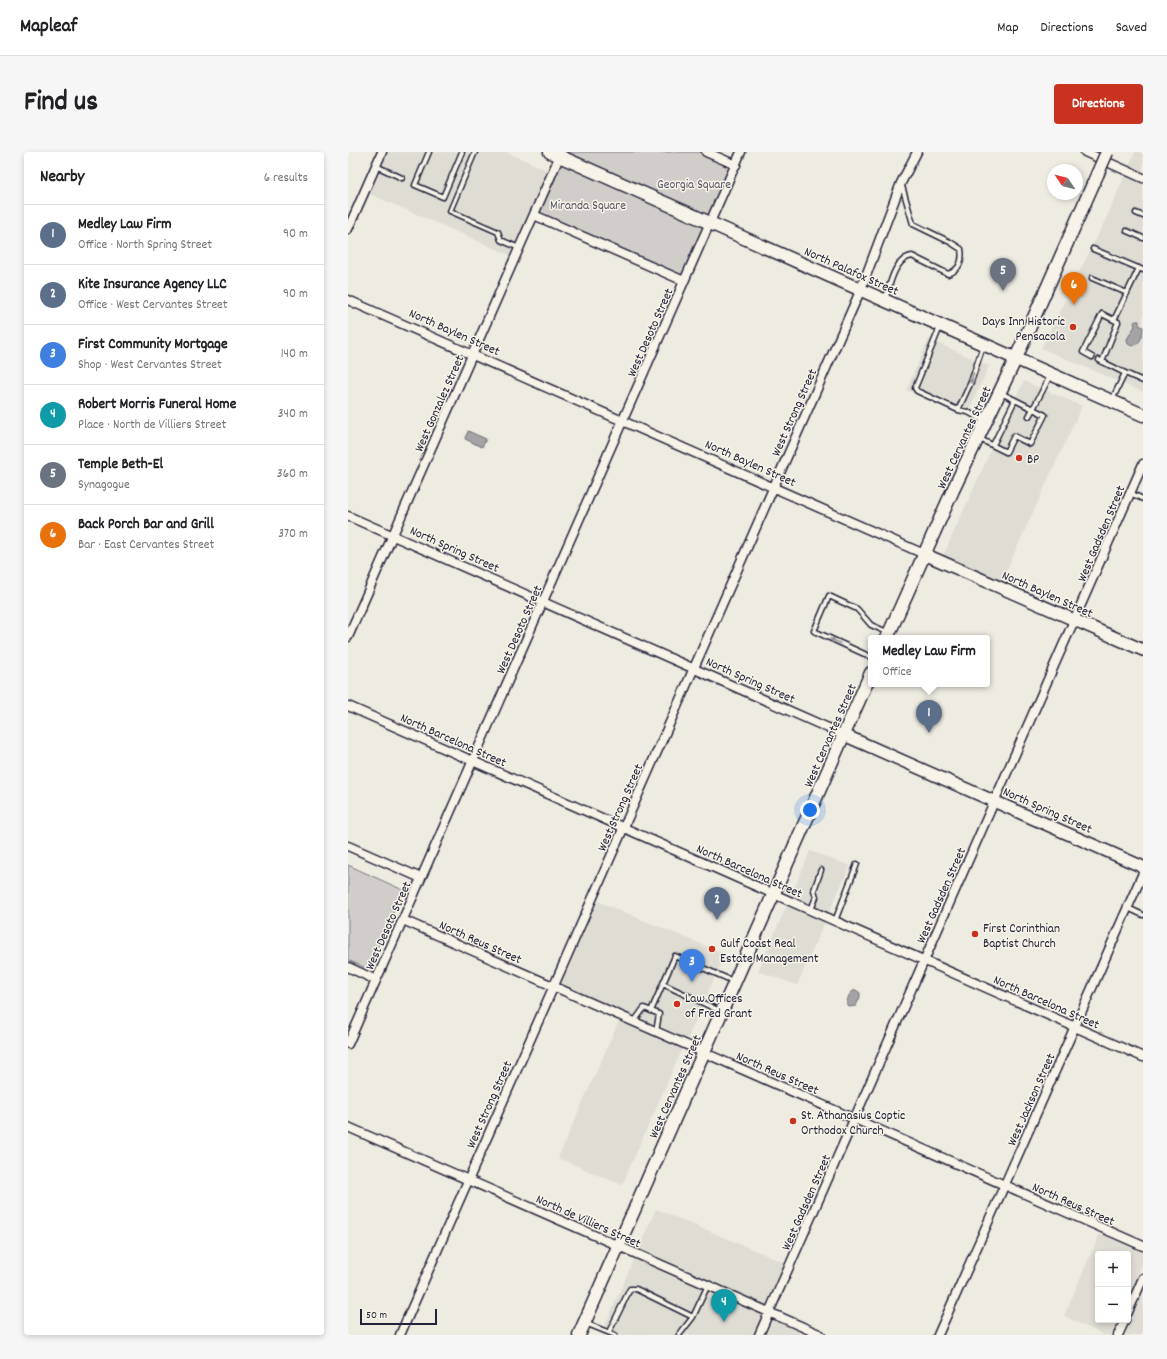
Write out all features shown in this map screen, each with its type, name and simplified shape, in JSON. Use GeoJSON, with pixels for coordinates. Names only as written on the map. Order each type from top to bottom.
{"type":"FeatureCollection","features":[{"type":"Feature","properties":{"kind":"main road","name":"West Cervantes Street"},"geometry":{"type":"LineString","coordinates":[[888,635],[924,554],[1016,358],[1107,152]]}},
{"type":"Feature","properties":{"kind":"main road","name":"North Palafox Street"},"geometry":{"type":"LineString","coordinates":[[557,153],[710,223],[1143,415]]}},
{"type":"Feature","properties":{"kind":"main road","name":"West Cervantes Street"},"geometry":{"type":"LineString","coordinates":[[579,1335],[868,680]]}},
{"type":"Feature","properties":{"kind":"street"},"geometry":{"type":"LineString","coordinates":[[348,229],[382,152]]}},
{"type":"Feature","properties":{"kind":"street"},"geometry":{"type":"LineString","coordinates":[[706,152],[736,165]]}},
{"type":"Feature","properties":{"kind":"street","name":"West Desoto Street"},"geometry":{"type":"LineString","coordinates":[[348,1044],[741,152]]}},
{"type":"Feature","properties":{"kind":"street","name":"West Strong Street"},"geometry":{"type":"LineString","coordinates":[[400,1335],[861,289],[901,184],[917,152]]}},
{"type":"Feature","properties":{"kind":"street"},"geometry":{"type":"LineString","coordinates":[[1085,152],[1143,178]]}},
{"type":"Feature","properties":{"kind":"street","name":"West Gonzalez Street"},"geometry":{"type":"LineString","coordinates":[[348,637],[534,215],[557,153]]}},
{"type":"Feature","properties":{"kind":"street"},"geometry":{"type":"LineString","coordinates":[[534,215],[684,281]]}},
{"type":"Feature","properties":{"kind":"street","name":"North Baylen Street"},"geometry":{"type":"LineString","coordinates":[[348,300],[1143,650]]}},
{"type":"Feature","properties":{"kind":"street","name":"West Gadsden Street"},"geometry":{"type":"LineString","coordinates":[[759,1335],[1143,464]]}},
{"type":"Feature","properties":{"kind":"street","name":"North Spring Street"},"geometry":{"type":"LineString","coordinates":[[348,516],[1143,867]]}},
{"type":"Feature","properties":{"kind":"street","name":"North Barcelona Street"},"geometry":{"type":"LineString","coordinates":[[348,706],[1143,1056]]}},
{"type":"Feature","properties":{"kind":"street"},"geometry":{"type":"LineString","coordinates":[[348,846],[421,878]]}},
{"type":"Feature","properties":{"kind":"street","name":"West Jackson Street"},"geometry":{"type":"LineString","coordinates":[[938,1335],[1143,873]]}},
{"type":"Feature","properties":{"kind":"street","name":"North Reus Street"},"geometry":{"type":"LineString","coordinates":[[403,920],[1143,1246]]}},
{"type":"Feature","properties":{"kind":"street"},"geometry":{"type":"LineString","coordinates":[[348,967],[376,980]]}},
{"type":"Feature","properties":{"kind":"street","name":"North de Villiers Street"},"geometry":{"type":"LineString","coordinates":[[348,1127],[821,1335]]}},
{"type":"Feature","properties":{"kind":"street"},"geometry":{"type":"LineString","coordinates":[[1131,1305],[1143,1278]]}},
{"type":"Feature","properties":{"kind":"street"},"geometry":{"type":"LineString","coordinates":[[1118,1335],[1124,1323]]}},
{"type":"Feature","properties":{"kind":"lane"},"geometry":{"type":"LineString","coordinates":[[429,152],[415,185],[443,197],[462,152]]}},
{"type":"Feature","properties":{"kind":"lane"},"geometry":{"type":"LineString","coordinates":[[475,152],[450,211],[498,232],[501,240],[519,248]]}},
{"type":"Feature","properties":{"kind":"lane"},"geometry":{"type":"LineString","coordinates":[[376,166],[402,178]]}},
{"type":"Feature","properties":{"kind":"lane"},"geometry":{"type":"LineString","coordinates":[[885,300],[895,271],[906,257],[912,256],[948,274],[958,269],[963,258],[961,249],[950,242],[912,224],[901,184]]}},
{"type":"Feature","properties":{"kind":"lane"},"geometry":{"type":"LineString","coordinates":[[1136,213],[1143,216]]}},
{"type":"Feature","properties":{"kind":"lane"},"geometry":{"type":"LineString","coordinates":[[1127,231],[1143,238]]}},
{"type":"Feature","properties":{"kind":"lane"},"geometry":{"type":"LineString","coordinates":[[1094,249],[1141,269],[1114,320]]}},
{"type":"Feature","properties":{"kind":"lane"},"geometry":{"type":"LineString","coordinates":[[1092,278],[1127,293]]}},
{"type":"Feature","properties":{"kind":"lane"},"geometry":{"type":"LineString","coordinates":[[1092,357],[1083,352],[1102,314],[1118,322],[1101,361],[1143,381]]}},
{"type":"Feature","properties":{"kind":"lane"},"geometry":{"type":"LineString","coordinates":[[941,325],[915,388],[917,391],[958,410],[968,412],[985,422]]}},
{"type":"Feature","properties":{"kind":"lane"},"geometry":{"type":"LineString","coordinates":[[958,410],[971,382],[983,344]]}},
{"type":"Feature","properties":{"kind":"lane"},"geometry":{"type":"LineString","coordinates":[[1112,400],[1125,373]]}},
{"type":"Feature","properties":{"kind":"lane"},"geometry":{"type":"LineString","coordinates":[[1029,416],[1051,374]]}},
{"type":"Feature","properties":{"kind":"lane"},"geometry":{"type":"LineString","coordinates":[[978,438],[1006,452],[1014,436],[1030,444],[1044,414],[1000,392]]}},
{"type":"Feature","properties":{"kind":"lane"},"geometry":{"type":"LineString","coordinates":[[993,445],[1015,400]]}},
{"type":"Feature","properties":{"kind":"lane"},"geometry":{"type":"LineString","coordinates":[[1019,439],[1022,433]]}},
{"type":"Feature","properties":{"kind":"lane"},"geometry":{"type":"LineString","coordinates":[[1130,493],[1143,499]]}},
{"type":"Feature","properties":{"kind":"lane"},"geometry":{"type":"LineString","coordinates":[[868,656],[814,631],[830,596],[857,609],[871,625],[886,635]]}},
{"type":"Feature","properties":{"kind":"lane"},"geometry":{"type":"LineString","coordinates":[[835,921],[856,864]]}},
{"type":"Feature","properties":{"kind":"lane"},"geometry":{"type":"LineString","coordinates":[[811,910],[816,897],[814,890],[822,870]]}},
{"type":"Feature","properties":{"kind":"lane"},"geometry":{"type":"LineString","coordinates":[[1128,908],[1143,915]]}},
{"type":"Feature","properties":{"kind":"lane"},"geometry":{"type":"LineString","coordinates":[[651,1011],[675,956],[735,982]]}},
{"type":"Feature","properties":{"kind":"lane"},"geometry":{"type":"LineString","coordinates":[[663,984],[722,1012]]}},
{"type":"Feature","properties":{"kind":"lane"},"geometry":{"type":"LineString","coordinates":[[634,1022],[644,1008],[659,1014],[656,1032]]}},
{"type":"Feature","properties":{"kind":"lane"},"geometry":{"type":"LineString","coordinates":[[679,1335],[693,1317],[708,1285]]}},
{"type":"Feature","properties":{"kind":"lane"},"geometry":{"type":"LineString","coordinates":[[608,1332],[630,1289],[636,1289],[693,1317]]}},
{"type":"Feature","properties":{"kind":"lane"},"geometry":{"type":"LineString","coordinates":[[584,1323],[615,1335]]}},
{"type":"Feature","properties":{"kind":"shaded area"},"geometry":{"type":"Polygon","coordinates":[[[388,152],[506,152],[547,170],[510,255],[370,194],[388,152]]]}},
{"type":"Feature","properties":{"kind":"shaded area"},"geometry":{"type":"Polygon","coordinates":[[[1135,152],[1143,152],[1143,172],[1129,166],[1135,152]]]}},
{"type":"Feature","properties":{"kind":"shaded area"},"geometry":{"type":"Polygon","coordinates":[[[1125,175],[1143,183],[1143,392],[1041,348],[1106,219],[1125,175]]]}},
{"type":"Feature","properties":{"kind":"shaded area"},"geometry":{"type":"Polygon","coordinates":[[[1139,321],[1139,325],[1143,327],[1143,333],[1138,343],[1132,346],[1128,344],[1127,339],[1135,326],[1134,322],[1139,321]]]}},
{"type":"Feature","properties":{"kind":"shaded area"},"geometry":{"type":"Polygon","coordinates":[[[929,339],[989,366],[966,417],[906,390],[929,339]]]}},
{"type":"Feature","properties":{"kind":"shaded area"},"geometry":{"type":"Polygon","coordinates":[[[1024,381],[1082,406],[1001,582],[943,556],[1006,417],[1024,381]]]}},
{"type":"Feature","properties":{"kind":"shaded area"},"geometry":{"type":"Polygon","coordinates":[[[468,431],[486,439],[482,447],[465,439],[468,431]]]}},
{"type":"Feature","properties":{"kind":"shaded area"},"geometry":{"type":"Polygon","coordinates":[[[810,851],[850,866],[829,912],[791,896],[810,851]]]}},
{"type":"Feature","properties":{"kind":"shaded area"},"geometry":{"type":"Polygon","coordinates":[[[597,901],[725,954],[687,1040],[561,984],[597,901]]]}},
{"type":"Feature","properties":{"kind":"shaded area"},"geometry":{"type":"Polygon","coordinates":[[[787,905],[825,922],[797,985],[758,971],[787,905]]]}},
{"type":"Feature","properties":{"kind":"shaded area"},"geometry":{"type":"Polygon","coordinates":[[[856,990],[860,993],[860,997],[856,1006],[849,1007],[847,1004],[848,997],[856,990]]]}},
{"type":"Feature","properties":{"kind":"shaded area"},"geometry":{"type":"Polygon","coordinates":[[[619,1021],[682,1049],[622,1185],[558,1158],[619,1021]]]}},
{"type":"Feature","properties":{"kind":"shaded area"},"geometry":{"type":"Polygon","coordinates":[[[656,1209],[785,1263],[766,1305],[638,1249],[656,1209]]]}},
{"type":"Feature","properties":{"kind":"shaded area"},"geometry":{"type":"Polygon","coordinates":[[[1100,1233],[1143,1252],[1143,1263],[1131,1290],[1131,1251],[1095,1251],[1095,1323],[1117,1323],[1111,1335],[1104,1335],[1064,1316],[1100,1233]]]}},
{"type":"Feature","properties":{"kind":"shaded area"},"geometry":{"type":"Polygon","coordinates":[[[634,1259],[762,1314],[753,1335],[601,1335],[634,1259]]]}},
{"type":"Feature","properties":{"kind":"shaded area"},"geometry":{"type":"Polygon","coordinates":[[[1143,1293],[1143,1335],[1124,1335],[1129,1323],[1131,1323],[1131,1320],[1143,1293]]]}},
{"type":"Feature","properties":{"kind":"shaded area"},"geometry":{"type":"Polygon","coordinates":[[[773,1319],[800,1331],[799,1335],[766,1335],[773,1319]]]}},
{"type":"Feature","properties":{"kind":"green space","name":"Miranda Square"},"geometry":{"type":"Polygon","coordinates":[[[562,152],[706,152],[736,165],[684,281],[534,215],[562,152]]]}},
{"type":"Feature","properties":{"kind":"green space"},"geometry":{"type":"Polygon","coordinates":[[[348,865],[403,890],[368,969],[348,960],[348,865]]]}},
{"type":"Feature","properties":{"kind":"place","name":"Temple Beth-El"},"geometry":{"type":"Point","coordinates":[1003,291]}},
{"type":"Feature","properties":{"kind":"place","name":"Back Porch Bar and Grill"},"geometry":{"type":"Point","coordinates":[1074,305]}},
{"type":"Feature","properties":{"kind":"place","name":"Days Inn Historic Pensacola"},"geometry":{"type":"Point","coordinates":[1073,327]}},
{"type":"Feature","properties":{"kind":"place","name":"BP"},"geometry":{"type":"Point","coordinates":[1019,458]}},
{"type":"Feature","properties":{"kind":"place","name":"Medley Law Firm"},"geometry":{"type":"Point","coordinates":[929,733]}},
{"type":"Feature","properties":{"kind":"place","name":"Kite Insurance Agency LLC"},"geometry":{"type":"Point","coordinates":[717,920]}},
{"type":"Feature","properties":{"kind":"place","name":"First Corinthian Baptist Church"},"geometry":{"type":"Point","coordinates":[975,934]}},
{"type":"Feature","properties":{"kind":"place","name":"Gulf Coast Real Estate Management"},"geometry":{"type":"Point","coordinates":[712,949]}},
{"type":"Feature","properties":{"kind":"place","name":"First Community Mortgage"},"geometry":{"type":"Point","coordinates":[692,982]}},
{"type":"Feature","properties":{"kind":"place","name":"Law Offices of Fred Grant"},"geometry":{"type":"Point","coordinates":[677,1004]}},
{"type":"Feature","properties":{"kind":"place","name":"St. Athanasius Coptic Orthodox Church"},"geometry":{"type":"Point","coordinates":[793,1121]}},
{"type":"Feature","properties":{"kind":"place","name":"Robert Morris Funeral Home"},"geometry":{"type":"Point","coordinates":[724,1322]}},
{"type":"Feature","properties":{"kind":"park label","name":"Georgia Square"},"geometry":{"type":"Point","coordinates":[694,183]}}]}
